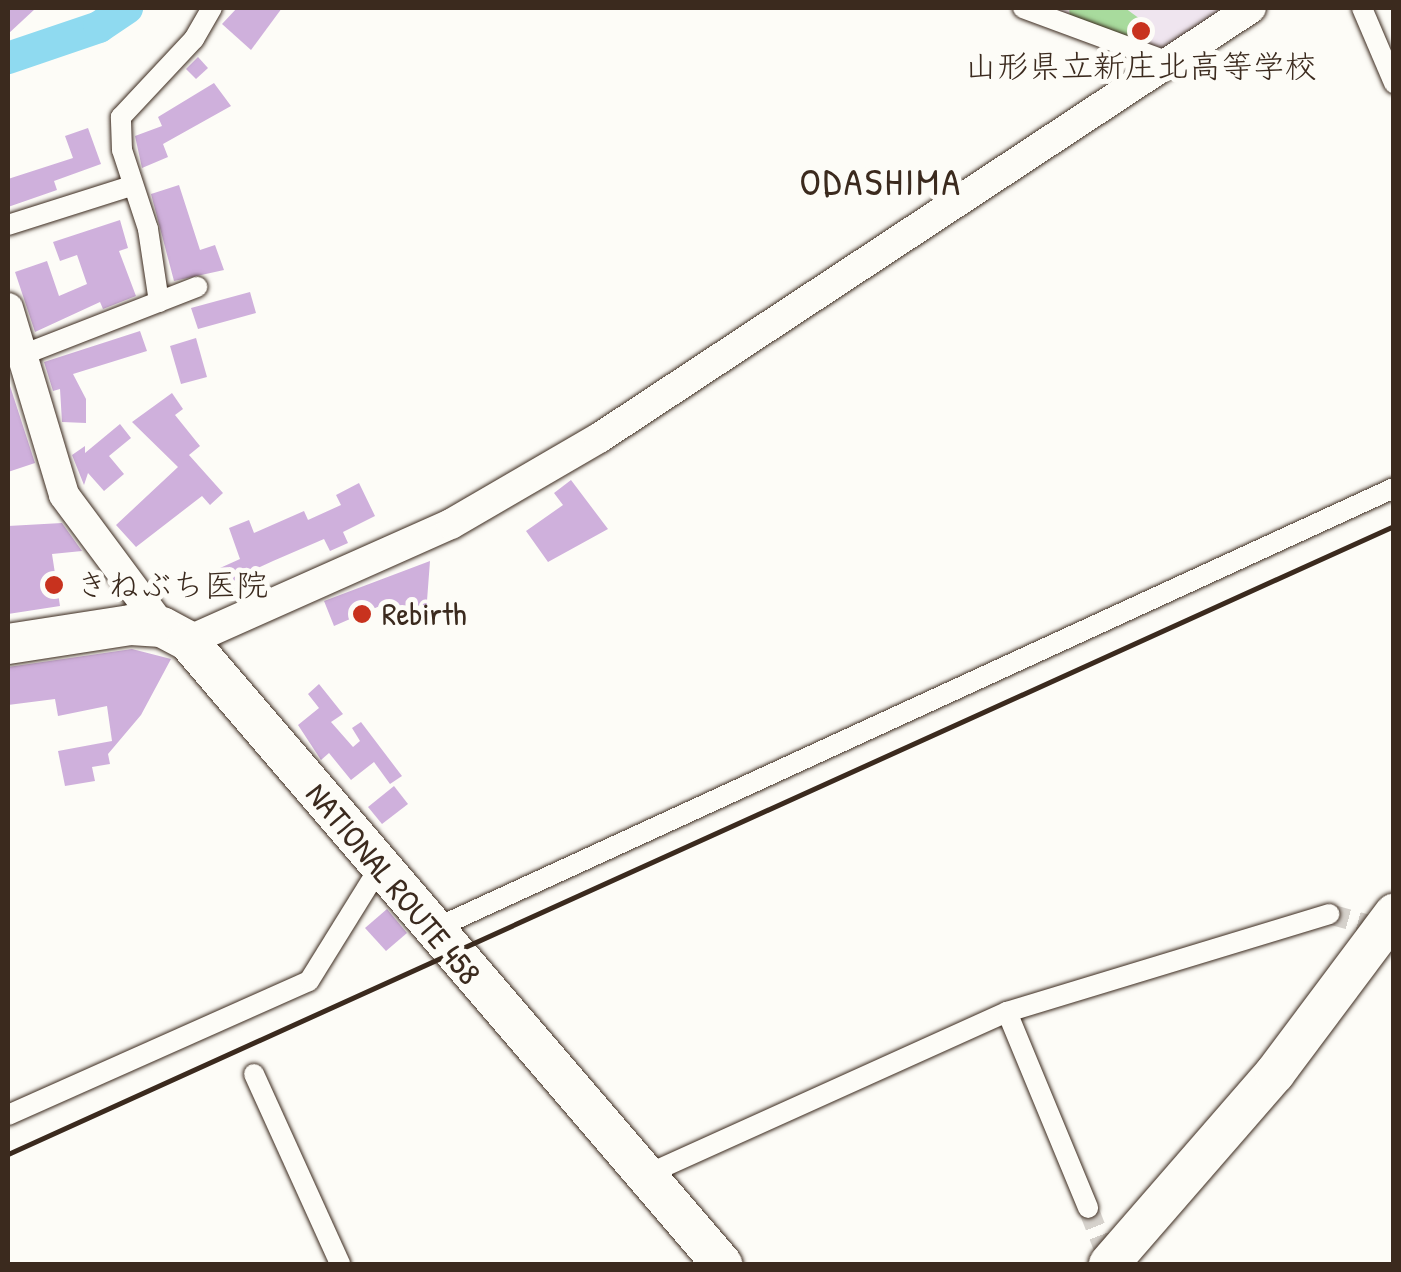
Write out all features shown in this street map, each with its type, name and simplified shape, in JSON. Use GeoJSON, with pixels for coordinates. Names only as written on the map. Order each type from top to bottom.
{"type":"FeatureCollection","features":[{"type":"Feature","properties":{"kind":"highway"},"geometry":{"type":"LineString","coordinates":[[8,644],[131,625],[175,634]]}},
{"type":"Feature","properties":{"kind":"highway","name":"NATIONAL ROUTE 458"},"geometry":{"type":"LineString","coordinates":[[175,634],[648,1174],[722,1264]]}},
{"type":"Feature","properties":{"kind":"highway"},"geometry":{"type":"LineString","coordinates":[[1109,1264],[1275,1073],[1394,914]]}},
{"type":"Feature","properties":{"kind":"street"},"geometry":{"type":"LineString","coordinates":[[159,302],[148,229],[131,186],[121,117],[194,39],[212,8]]}},
{"type":"Feature","properties":{"kind":"street"},"geometry":{"type":"LineString","coordinates":[[1023,8],[1170,62]]}},
{"type":"Feature","properties":{"kind":"street"},"geometry":{"type":"LineString","coordinates":[[8,308],[25,354],[64,495],[175,634],[451,524],[599,438],[1251,8]]}},
{"type":"Feature","properties":{"kind":"street"},"geometry":{"type":"LineString","coordinates":[[1362,8],[1394,83]]}},
{"type":"Feature","properties":{"kind":"street"},"geometry":{"type":"LineString","coordinates":[[8,225],[131,186]]}},
{"type":"Feature","properties":{"kind":"street"},"geometry":{"type":"LineString","coordinates":[[25,354],[197,287]]}},
{"type":"Feature","properties":{"kind":"street"},"geometry":{"type":"LineString","coordinates":[[432,930],[1394,488]]}},
{"type":"Feature","properties":{"kind":"street"},"geometry":{"type":"LineString","coordinates":[[8,1114],[310,981],[379,868]]}},
{"type":"Feature","properties":{"kind":"street"},"geometry":{"type":"LineString","coordinates":[[648,1174],[1007,1012],[1329,914]]}},
{"type":"Feature","properties":{"kind":"street"},"geometry":{"type":"LineString","coordinates":[[1007,1012],[1088,1208]]}},
{"type":"Feature","properties":{"kind":"street"},"geometry":{"type":"LineString","coordinates":[[254,1074],[340,1264]]}},
{"type":"Feature","properties":{"kind":"shaded area","name":"山形県立新庄北高等学校"},"geometry":{"type":"Polygon","coordinates":[[[1032,8],[1226,8],[1159,54],[1032,8]]]}},
{"type":"Feature","properties":{"kind":"green space"},"geometry":{"type":"Polygon","coordinates":[[[1069,8],[1125,8],[1151,27],[1139,40],[1070,17],[1069,8]]]}},
{"type":"Feature","properties":{"kind":"building"},"geometry":{"type":"Polygon","coordinates":[[[8,8],[36,8],[8,34],[8,8]]]}},
{"type":"Feature","properties":{"kind":"building"},"geometry":{"type":"Polygon","coordinates":[[[237,8],[282,8],[251,50],[222,24],[237,8]]]}},
{"type":"Feature","properties":{"kind":"building"},"geometry":{"type":"Polygon","coordinates":[[[198,57],[208,68],[196,79],[186,69],[198,57]]]}},
{"type":"Feature","properties":{"kind":"building"},"geometry":{"type":"Polygon","coordinates":[[[214,83],[231,106],[163,144],[168,157],[142,168],[135,136],[162,126],[158,117],[214,83]]]}},
{"type":"Feature","properties":{"kind":"building"},"geometry":{"type":"Polygon","coordinates":[[[88,128],[101,164],[54,181],[57,190],[8,207],[8,179],[73,158],[65,136],[88,128]]]}},
{"type":"Feature","properties":{"kind":"building"},"geometry":{"type":"Polygon","coordinates":[[[179,185],[200,250],[215,245],[224,270],[174,281],[151,194],[179,185]]]}},
{"type":"Feature","properties":{"kind":"building"},"geometry":{"type":"Polygon","coordinates":[[[120,220],[128,248],[119,251],[136,296],[103,309],[100,302],[35,332],[15,272],[47,261],[59,296],[87,284],[77,255],[60,261],[53,242],[120,220]]]}},
{"type":"Feature","properties":{"kind":"building"},"geometry":{"type":"Polygon","coordinates":[[[250,292],[256,313],[198,329],[191,308],[250,292]]]}},
{"type":"Feature","properties":{"kind":"building"},"geometry":{"type":"Polygon","coordinates":[[[140,331],[147,351],[73,374],[86,399],[86,423],[62,422],[60,389],[53,391],[44,362],[140,331]]]}},
{"type":"Feature","properties":{"kind":"building"},"geometry":{"type":"Polygon","coordinates":[[[196,338],[207,377],[181,384],[170,346],[196,338]]]}},
{"type":"Feature","properties":{"kind":"building"},"geometry":{"type":"Polygon","coordinates":[[[8,387],[35,463],[8,472],[8,387]]]}},
{"type":"Feature","properties":{"kind":"building"},"geometry":{"type":"Polygon","coordinates":[[[172,393],[183,409],[175,415],[200,446],[189,455],[223,493],[210,505],[202,496],[136,547],[116,525],[178,467],[132,422],[172,393]]]}},
{"type":"Feature","properties":{"kind":"building"},"geometry":{"type":"Polygon","coordinates":[[[120,424],[131,438],[109,456],[124,474],[104,491],[88,473],[84,485],[72,455],[85,446],[85,453],[120,424]]]}},
{"type":"Feature","properties":{"kind":"building"},"geometry":{"type":"Polygon","coordinates":[[[571,480],[608,529],[548,562],[526,531],[563,505],[554,493],[571,480]]]}},
{"type":"Feature","properties":{"kind":"building"},"geometry":{"type":"Polygon","coordinates":[[[359,483],[375,516],[343,532],[348,543],[330,551],[324,539],[273,561],[243,575],[248,587],[232,595],[220,568],[240,559],[229,528],[249,520],[254,533],[304,511],[308,520],[341,505],[336,495],[359,483]]]}},
{"type":"Feature","properties":{"kind":"building"},"geometry":{"type":"Polygon","coordinates":[[[62,523],[82,551],[52,554],[60,606],[8,614],[8,526],[62,523]]]}},
{"type":"Feature","properties":{"kind":"building"},"geometry":{"type":"Polygon","coordinates":[[[430,561],[426,614],[399,626],[389,602],[334,626],[324,601],[430,561]]]}},
{"type":"Feature","properties":{"kind":"building"},"geometry":{"type":"Polygon","coordinates":[[[132,649],[171,659],[141,715],[108,754],[110,764],[92,767],[95,781],[65,786],[58,751],[112,741],[107,706],[58,716],[55,699],[8,705],[8,667],[132,649]]]}},
{"type":"Feature","properties":{"kind":"building"},"geometry":{"type":"Polygon","coordinates":[[[319,684],[343,714],[331,722],[353,747],[360,741],[352,728],[361,722],[402,776],[390,784],[374,762],[351,780],[329,753],[321,760],[298,725],[319,708],[308,694],[319,684]]]}},
{"type":"Feature","properties":{"kind":"building"},"geometry":{"type":"Polygon","coordinates":[[[394,786],[408,804],[382,824],[368,807],[394,786]]]}},
{"type":"Feature","properties":{"kind":"building"},"geometry":{"type":"Polygon","coordinates":[[[387,909],[407,933],[386,951],[365,928],[387,909]]]}},
{"type":"Feature","properties":{"kind":"waterway"},"geometry":{"type":"LineString","coordinates":[[8,58],[99,27],[127,8]]}},
{"type":"Feature","properties":{"kind":"tunnel"},"geometry":{"type":"LineString","coordinates":[[1329,914],[1387,930]]}},
{"type":"Feature","properties":{"kind":"tunnel"},"geometry":{"type":"LineString","coordinates":[[1088,1208],[1110,1264]]}},
{"type":"Feature","properties":{"kind":"railway"},"geometry":{"type":"LineString","coordinates":[[8,1154],[1394,526]]}},
{"type":"Feature","properties":{"kind":"place","name":"山形県立新庄北高等学校"},"geometry":{"type":"Point","coordinates":[1141,31]}},
{"type":"Feature","properties":{"kind":"place","name":"きねぶち医院"},"geometry":{"type":"Point","coordinates":[54,585]}},
{"type":"Feature","properties":{"kind":"place","name":"Rebirth"},"geometry":{"type":"Point","coordinates":[362,614]}},
{"type":"Feature","properties":{"kind":"district","name":"ODASHIMA"},"geometry":{"type":"Point","coordinates":[881,182]}}]}
